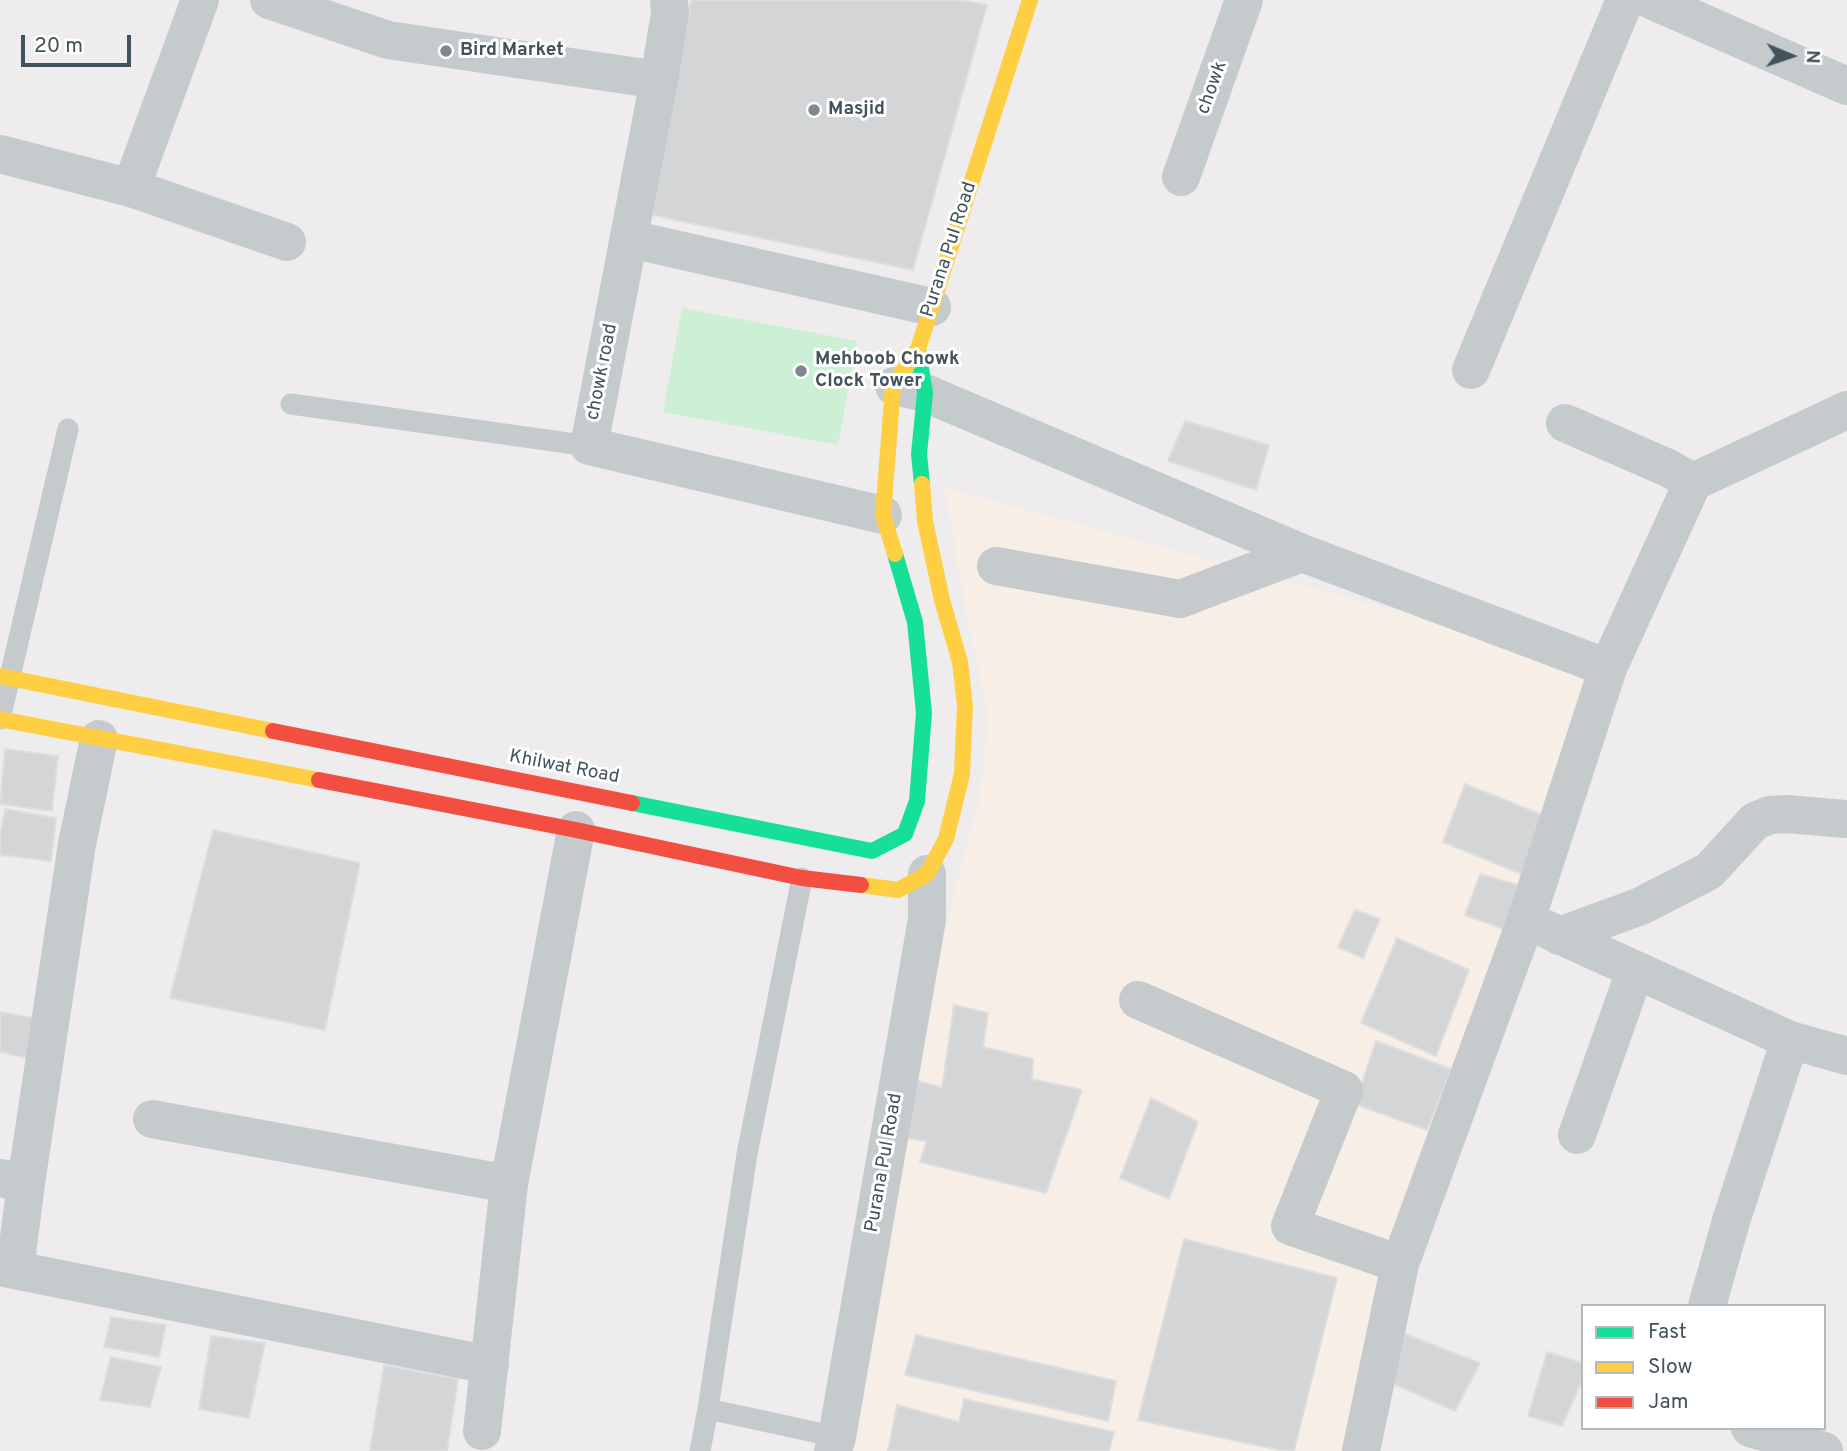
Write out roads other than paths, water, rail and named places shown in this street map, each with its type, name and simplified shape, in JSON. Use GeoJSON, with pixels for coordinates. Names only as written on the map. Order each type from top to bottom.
{"type":"FeatureCollection","features":[{"type":"Feature","properties":{"kind":"main road","name":"Purana Pul Road"},"geometry":{"type":"LineString","coordinates":[[915,622],[883,515],[918,349],[1030,0]]}},
{"type":"Feature","properties":{"kind":"main road"},"geometry":{"type":"LineString","coordinates":[[0,719],[576,830],[802,878],[898,890],[927,874],[946,839],[962,774],[965,706],[960,662],[942,600],[925,522],[919,454],[909,390],[918,349]]}},
{"type":"Feature","properties":{"kind":"main road","name":"Khilwat Road"},"geometry":{"type":"LineString","coordinates":[[5,677],[872,851],[905,834],[917,801],[925,713],[915,622]]}},
{"type":"Feature","properties":{"kind":"street"},"geometry":{"type":"LineString","coordinates":[[131,188],[200,0]]}},
{"type":"Feature","properties":{"kind":"street"},"geometry":{"type":"LineString","coordinates":[[269,0],[388,40],[659,80]]}},
{"type":"Feature","properties":{"kind":"street","name":"chowk road"},"geometry":{"type":"LineString","coordinates":[[669,0],[670,13],[659,80],[589,446],[883,515]]}},
{"type":"Feature","properties":{"kind":"street","name":"chowk"},"geometry":{"type":"LineString","coordinates":[[1181,177],[1244,0]]}},
{"type":"Feature","properties":{"kind":"street"},"geometry":{"type":"LineString","coordinates":[[1471,370],[1625,0]]}},
{"type":"Feature","properties":{"kind":"street"},"geometry":{"type":"LineString","coordinates":[[1651,0],[1847,86]]}},
{"type":"Feature","properties":{"kind":"street"},"geometry":{"type":"LineString","coordinates":[[0,154],[131,188],[287,242]]}},
{"type":"Feature","properties":{"kind":"street"},"geometry":{"type":"LineString","coordinates":[[630,239],[932,307]]}},
{"type":"Feature","properties":{"kind":"street"},"geometry":{"type":"LineString","coordinates":[[909,390],[1302,553],[1608,668]]}},
{"type":"Feature","properties":{"kind":"street"},"geometry":{"type":"LineString","coordinates":[[1361,1451],[1400,1264],[1543,928],[1608,668],[1693,482],[1847,410]]}},
{"type":"Feature","properties":{"kind":"street"},"geometry":{"type":"LineString","coordinates":[[1565,423],[1668,468],[1693,482]]}},
{"type":"Feature","properties":{"kind":"street"},"geometry":{"type":"LineString","coordinates":[[996,566],[1180,598],[1302,553]]}},
{"type":"Feature","properties":{"kind":"street"},"geometry":{"type":"LineString","coordinates":[[99,739],[13,1180],[7,1268],[489,1365]]}},
{"type":"Feature","properties":{"kind":"street"},"geometry":{"type":"LineString","coordinates":[[1543,928],[1641,906],[1709,871],[1755,821],[1770,815],[1847,819]]}},
{"type":"Feature","properties":{"kind":"street"},"geometry":{"type":"LineString","coordinates":[[482,1431],[509,1184],[576,830]]}},
{"type":"Feature","properties":{"kind":"street","name":"Purana Pul Road"},"geometry":{"type":"LineString","coordinates":[[835,1444],[927,919],[927,874]]}},
{"type":"Feature","properties":{"kind":"street"},"geometry":{"type":"LineString","coordinates":[[1543,928],[1790,1040],[1847,1056]]}},
{"type":"Feature","properties":{"kind":"street"},"geometry":{"type":"LineString","coordinates":[[1577,1135],[1635,971]]}},
{"type":"Feature","properties":{"kind":"street"},"geometry":{"type":"LineString","coordinates":[[1139,1000],[1343,1090],[1290,1226],[1400,1264]]}},
{"type":"Feature","properties":{"kind":"street"},"geometry":{"type":"LineString","coordinates":[[1708,1304],[1731,1221],[1790,1040]]}},
{"type":"Feature","properties":{"kind":"street"},"geometry":{"type":"LineString","coordinates":[[152,1119],[509,1184]]}},
{"type":"Feature","properties":{"kind":"street"},"geometry":{"type":"LineString","coordinates":[[1764,1438],[1824,1451]]}},
{"type":"Feature","properties":{"kind":"lane"},"geometry":{"type":"LineString","coordinates":[[291,404],[589,446]]}},
{"type":"Feature","properties":{"kind":"lane"},"geometry":{"type":"LineString","coordinates":[[0,719],[5,677],[68,429]]}},
{"type":"Feature","properties":{"kind":"lane"},"geometry":{"type":"LineString","coordinates":[[700,1451],[747,1154],[802,878]]}},
{"type":"Feature","properties":{"kind":"lane"},"geometry":{"type":"LineString","coordinates":[[708,1409],[835,1444]]}},
{"type":"Feature","properties":{"kind":"place","name":"Bird Market"},"geometry":{"type":"Point","coordinates":[446,51]}},
{"type":"Feature","properties":{"kind":"place","name":"Masjid"},"geometry":{"type":"Point","coordinates":[814,110]}},
{"type":"Feature","properties":{"kind":"place","name":"Mehboob Chowk Clock Tower"},"geometry":{"type":"Point","coordinates":[801,371]}}]}
